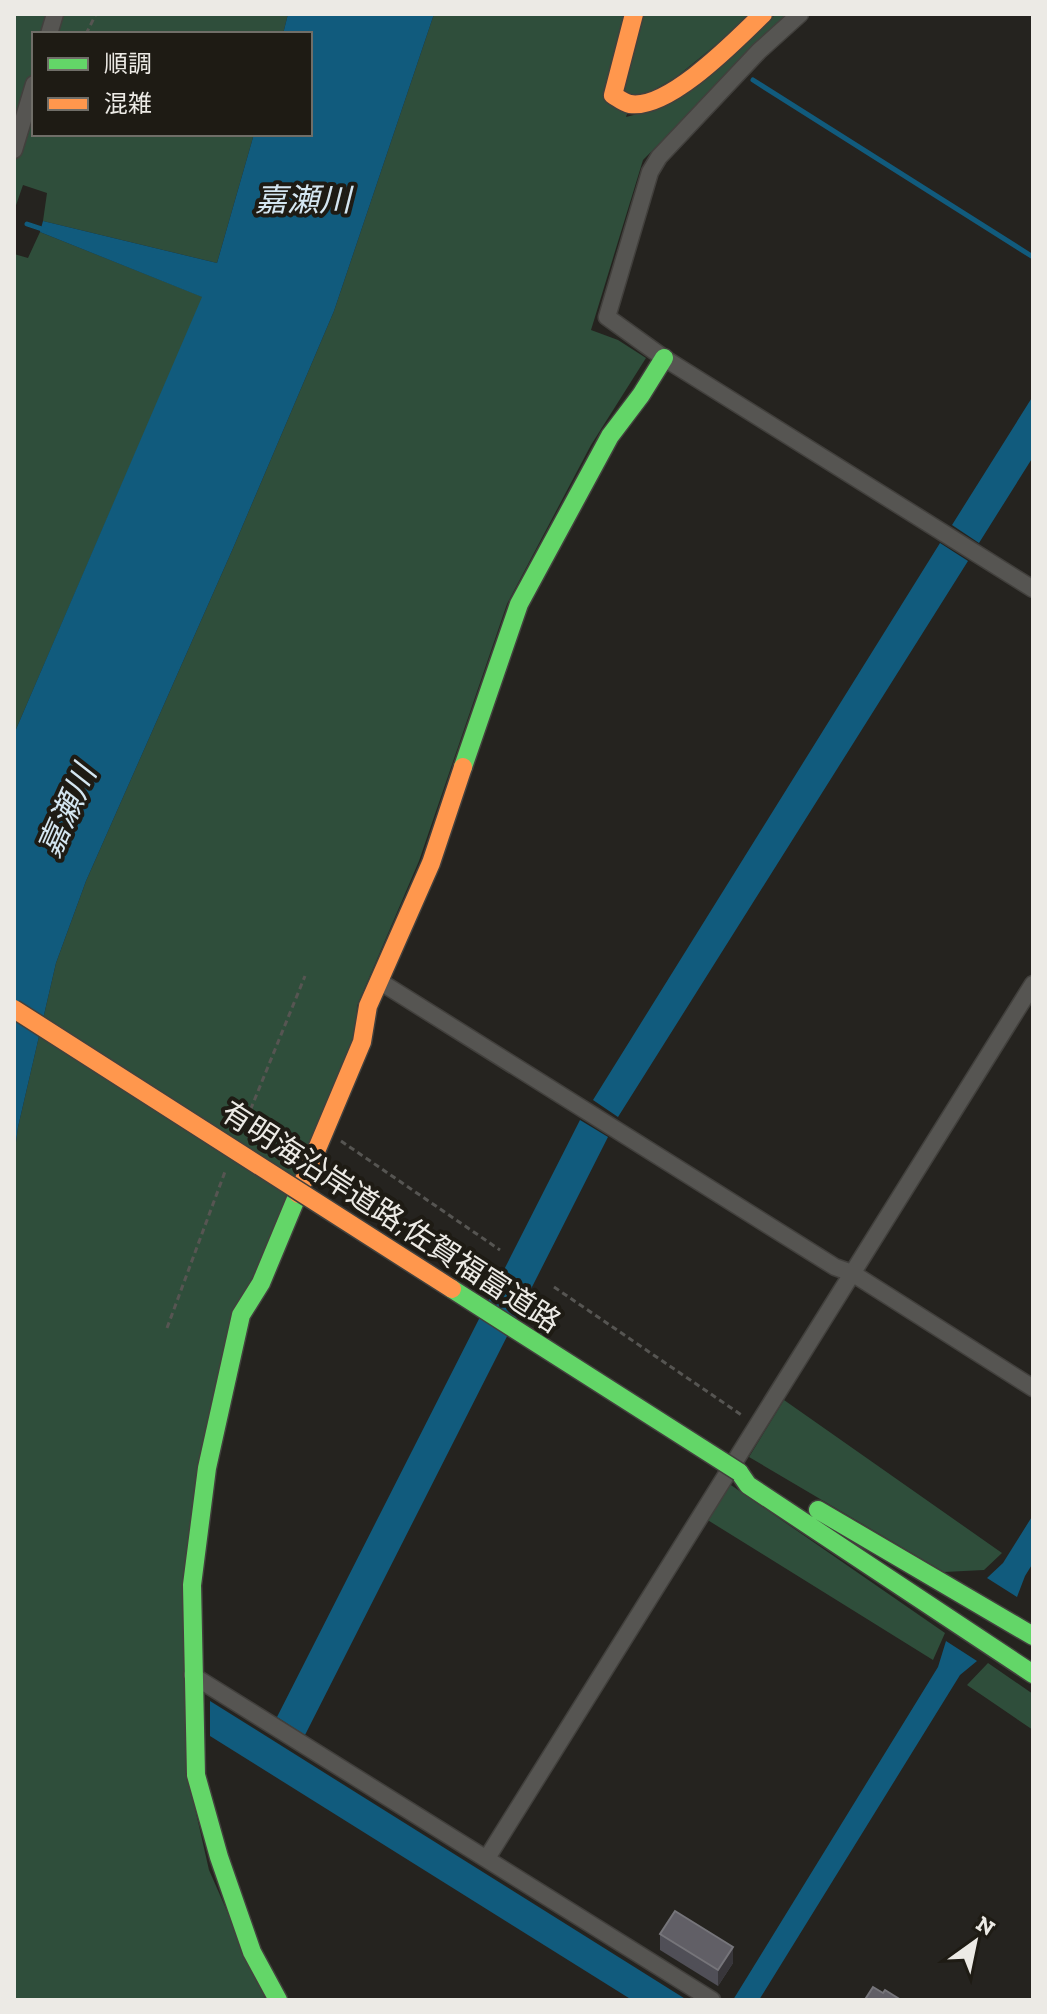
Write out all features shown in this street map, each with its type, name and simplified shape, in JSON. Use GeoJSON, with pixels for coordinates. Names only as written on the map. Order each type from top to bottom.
{"type":"FeatureCollection","features":[{"type":"Feature","properties":{"kind":"main road"},"geometry":{"type":"LineString","coordinates":[[634,14],[613,95],[619,102],[638,106],[660,99],[692,77],[763,14]]}},
{"type":"Feature","properties":{"kind":"main road"},"geometry":{"type":"LineString","coordinates":[[278,2000],[252,1952],[219,1857],[196,1775],[192,1585],[207,1468],[241,1315],[261,1283],[362,1042],[368,1006],[431,863],[519,604],[610,436],[664,358]]}},
{"type":"Feature","properties":{"kind":"main road","name":"有明海沿岸道路;佐賀福富道路"},"geometry":{"type":"LineString","coordinates":[[14,1009],[739,1472]]}},
{"type":"Feature","properties":{"kind":"main road"},"geometry":{"type":"LineString","coordinates":[[739,1472],[755,1474],[1033,1636]]}},
{"type":"Feature","properties":{"kind":"main road"},"geometry":{"type":"LineString","coordinates":[[739,1472],[748,1485],[1033,1674]]}},
{"type":"Feature","properties":{"kind":"street"},"geometry":{"type":"LineString","coordinates":[[800,14],[749,62],[659,157],[650,172],[607,317],[664,358],[1033,589]]}},
{"type":"Feature","properties":{"kind":"street"},"geometry":{"type":"LineString","coordinates":[[14,150],[32,91]]}},
{"type":"Feature","properties":{"kind":"street"},"geometry":{"type":"LineString","coordinates":[[379,981],[1033,1388]]}},
{"type":"Feature","properties":{"kind":"street"},"geometry":{"type":"LineString","coordinates":[[487,1858],[1033,984]]}},
{"type":"Feature","properties":{"kind":"street"},"geometry":{"type":"LineString","coordinates":[[192,1675],[712,2000]]}},
{"type":"Feature","properties":{"kind":"path"},"geometry":{"type":"LineString","coordinates":[[87,32],[96,14]]}},
{"type":"Feature","properties":{"kind":"path"},"geometry":{"type":"LineString","coordinates":[[325,1130],[500,1250]]}},
{"type":"Feature","properties":{"kind":"path"},"geometry":{"type":"LineString","coordinates":[[554,1287],[757,1425]]}},
{"type":"Feature","properties":{"kind":"green space"},"geometry":{"type":"Polygon","coordinates":[[[14,14],[288,14],[284,32],[32,32],[32,136],[253,136],[217,263],[43,221],[47,193],[23,185],[14,211],[14,14]]]}},
{"type":"Feature","properties":{"kind":"green space"},"geometry":{"type":"Polygon","coordinates":[[[434,14],[754,14],[675,78],[643,96],[634,94],[626,117],[660,108],[695,85],[776,14],[792,14],[643,160],[591,330],[618,340],[646,358],[591,445],[507,604],[419,861],[357,1006],[356,1038],[258,1275],[200,1461],[187,1773],[209,1870],[266,2000],[14,2000],[14,1157],[18,1127],[56,963],[86,881],[334,311],[434,14]]]}},
{"type":"Feature","properties":{"kind":"green space"},"geometry":{"type":"Polygon","coordinates":[[[40,232],[203,297],[14,734],[14,254],[28,258],[40,232]]]}},
{"type":"Feature","properties":{"kind":"green space"},"geometry":{"type":"Polygon","coordinates":[[[784,1400],[1002,1553],[984,1570],[944,1572],[749,1457],[784,1400]]]}},
{"type":"Feature","properties":{"kind":"green space"},"geometry":{"type":"Polygon","coordinates":[[[728,1483],[945,1633],[933,1660],[706,1519],[728,1483]]]}},
{"type":"Feature","properties":{"kind":"green space"},"geometry":{"type":"Polygon","coordinates":[[[988,1663],[1033,1694],[1033,1730],[967,1685],[988,1663]]]}},
{"type":"Feature","properties":{"kind":"water","name":"嘉瀬川"},"geometry":{"type":"Polygon","coordinates":[[[288,14],[434,14],[334,311],[86,881],[56,963],[18,1127],[14,1157],[14,734],[202,297],[40,232],[43,221],[217,263],[253,136],[312,136],[312,32],[284,32],[288,14]]]}},
{"type":"Feature","properties":{"kind":"water"},"geometry":{"type":"Polygon","coordinates":[[[1033,396],[1033,457],[979,543],[952,525],[1033,396]]]}},
{"type":"Feature","properties":{"kind":"water"},"geometry":{"type":"Polygon","coordinates":[[[940,543],[968,561],[618,1117],[593,1100],[940,543]]]}},
{"type":"Feature","properties":{"kind":"water"},"geometry":{"type":"Polygon","coordinates":[[[580,1120],[608,1137],[305,1735],[277,1717],[580,1120]]]}},
{"type":"Feature","properties":{"kind":"water"},"geometry":{"type":"Polygon","coordinates":[[[1033,1515],[1033,1563],[1017,1597],[987,1578],[1003,1563],[1033,1515]]]}},
{"type":"Feature","properties":{"kind":"water"},"geometry":{"type":"Polygon","coordinates":[[[946,1641],[977,1661],[960,1675],[759,2000],[733,2000],[938,1667],[946,1641]]]}},
{"type":"Feature","properties":{"kind":"water"},"geometry":{"type":"Polygon","coordinates":[[[210,1701],[687,2000],[632,2000],[210,1736],[210,1701]]]}},
{"type":"Feature","properties":{"kind":"building"},"geometry":{"type":"Polygon","coordinates":[[[675,1911],[733,1947],[718,1970],[660,1934],[675,1911]]]}},
{"type":"Feature","properties":{"kind":"building"},"geometry":{"type":"Polygon","coordinates":[[[873,1987],[901,2000],[869,2000],[866,1998],[873,1987]]]}},
{"type":"Feature","properties":{"kind":"waterway"},"geometry":{"type":"LineString","coordinates":[[753,80],[1033,257]]}},
{"type":"Feature","properties":{"kind":"waterway"},"geometry":{"type":"LineString","coordinates":[[27,224],[45,230]]}},
{"type":"Feature","properties":{"kind":"traffic: fast"},"geometry":{"type":"LineString","coordinates":[[463,767],[519,604],[610,436],[664,358]]}},
{"type":"Feature","properties":{"kind":"traffic: fast"},"geometry":{"type":"LineString","coordinates":[[278,2000],[252,1952],[219,1857],[196,1775],[192,1585],[207,1468],[241,1315],[261,1283],[298,1194]]}},
{"type":"Feature","properties":{"kind":"traffic: fast"},"geometry":{"type":"LineString","coordinates":[[452,1289],[739,1472]]}},
{"type":"Feature","properties":{"kind":"traffic: fast"},"geometry":{"type":"LineString","coordinates":[[739,1472],[748,1485],[1033,1674]]}},
{"type":"Feature","properties":{"kind":"traffic: fast"},"geometry":{"type":"LineString","coordinates":[[818,1510],[1033,1636]]}},
{"type":"Feature","properties":{"kind":"traffic: slow"},"geometry":{"type":"LineString","coordinates":[[634,14],[613,95],[630,104],[646,103],[682,85],[763,14]]}},
{"type":"Feature","properties":{"kind":"traffic: slow"},"geometry":{"type":"LineString","coordinates":[[298,1194],[362,1042],[368,1006],[431,863],[463,767]]}},
{"type":"Feature","properties":{"kind":"traffic: slow"},"geometry":{"type":"LineString","coordinates":[[14,1009],[452,1289]]}}]}
